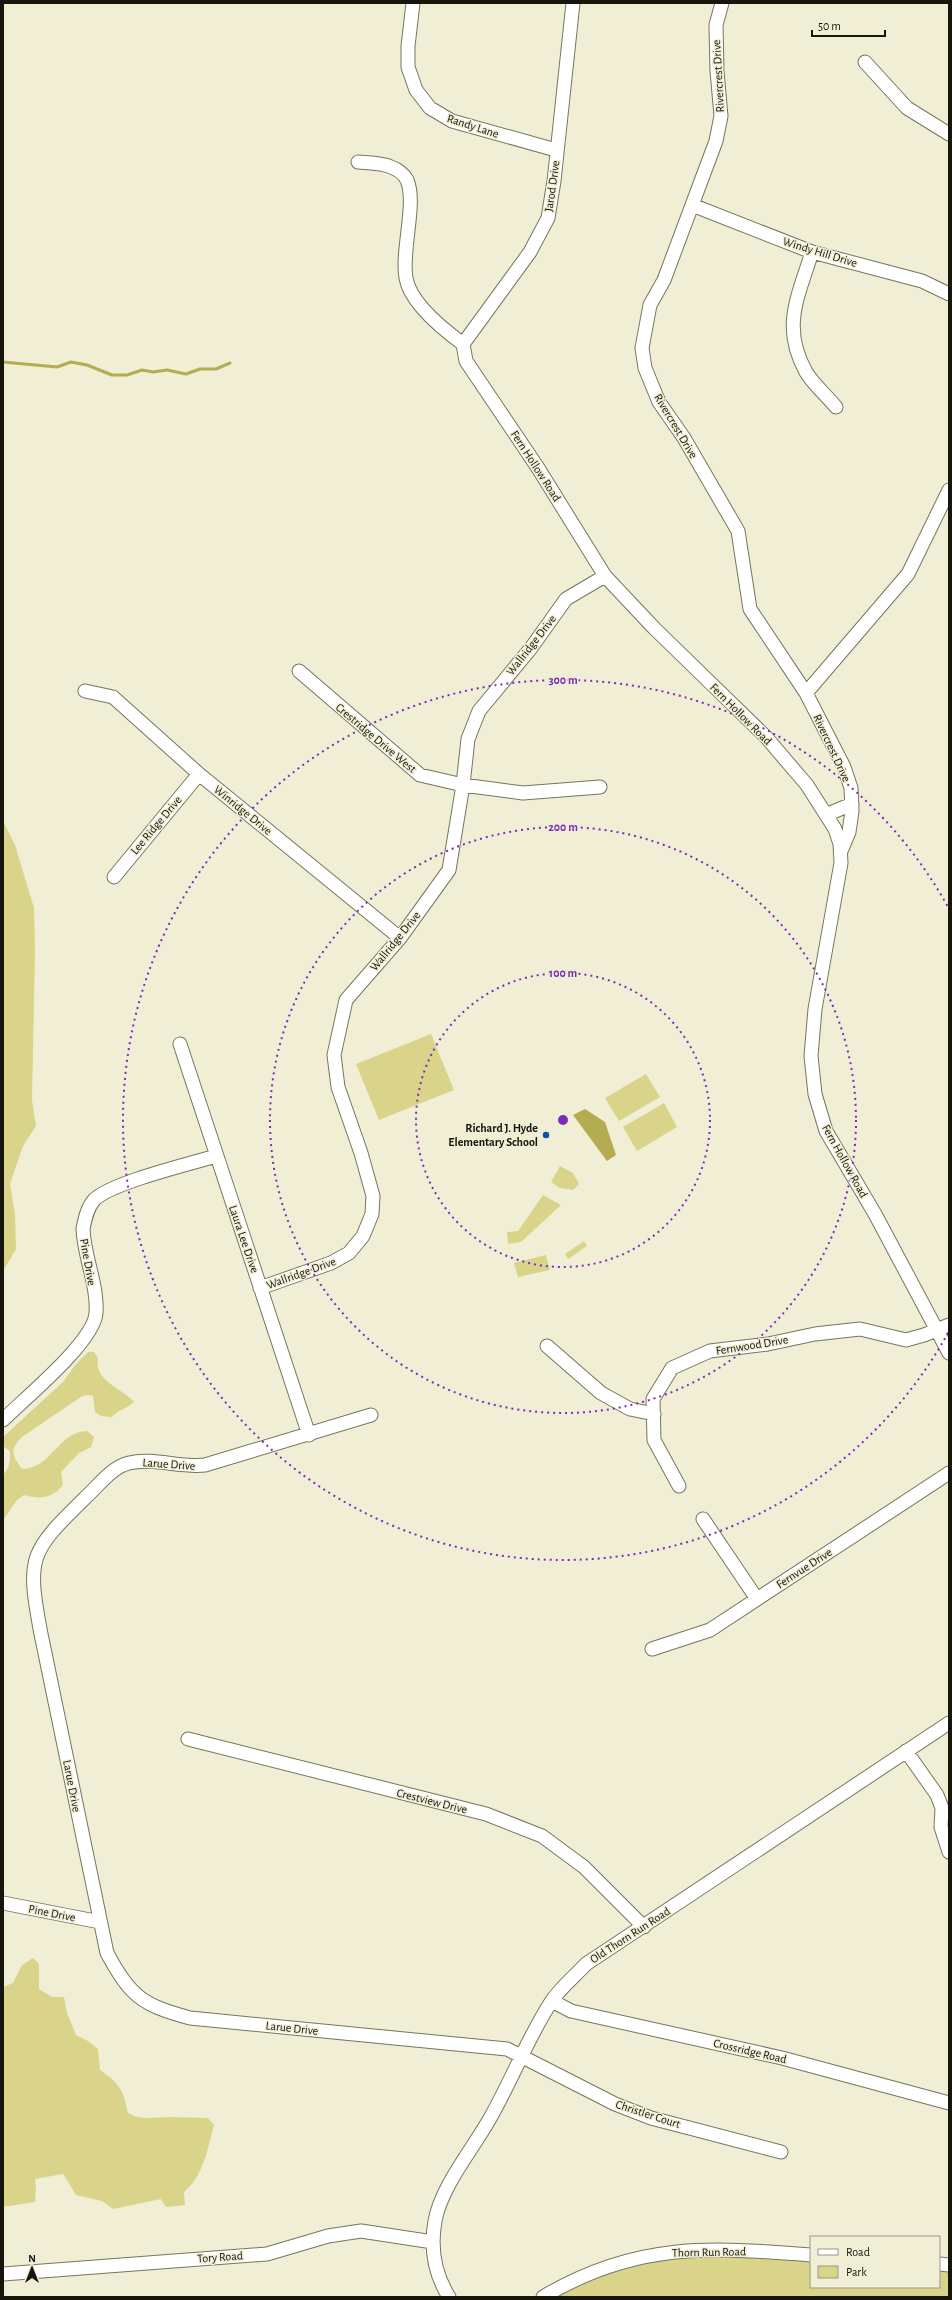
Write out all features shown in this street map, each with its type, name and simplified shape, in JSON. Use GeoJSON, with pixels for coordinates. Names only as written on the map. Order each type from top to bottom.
{"type":"FeatureCollection","features":[{"type":"Feature","properties":{"kind":"street","name":"Randy Lane"},"geometry":{"type":"LineString","coordinates":[[412,3],[408,46],[408,67],[416,90],[430,108],[452,121],[556,150]]}},
{"type":"Feature","properties":{"kind":"street","name":"Jarod Drive"},"geometry":{"type":"LineString","coordinates":[[463,344],[530,252],[543,230],[550,205],[573,3]]}},
{"type":"Feature","properties":{"kind":"street","name":"Rivercrest Drive"},"geometry":{"type":"LineString","coordinates":[[722,3],[716,25],[717,72],[721,116],[716,141],[664,280],[650,305],[642,348],[644,368],[659,402],[684,438],[738,531],[750,609],[806,694],[844,767],[851,788],[852,804],[849,832],[841,852]]}},
{"type":"Feature","properties":{"kind":"street"},"geometry":{"type":"LineString","coordinates":[[865,62],[907,108],[949,134]]}},
{"type":"Feature","properties":{"kind":"street"},"geometry":{"type":"LineString","coordinates":[[358,162],[390,166],[402,173],[407,180],[410,192],[405,261],[406,279],[412,295],[419,304],[447,332],[463,344]]}},
{"type":"Feature","properties":{"kind":"street","name":"Windy Hill Drive"},"geometry":{"type":"LineString","coordinates":[[692,205],[812,252],[922,281],[949,294]]}},
{"type":"Feature","properties":{"kind":"street"},"geometry":{"type":"LineString","coordinates":[[812,252],[793,314],[792,336],[807,372],[836,407]]}},
{"type":"Feature","properties":{"kind":"street","name":"Fern Hollow Road"},"geometry":{"type":"LineString","coordinates":[[463,344],[466,362],[538,468],[605,576],[654,628],[766,737],[807,785],[836,828],[841,852],[837,892],[815,1009],[811,1056],[815,1094],[826,1131],[944,1328],[949,1352]]}},
{"type":"Feature","properties":{"kind":"street"},"geometry":{"type":"LineString","coordinates":[[806,694],[908,574],[949,490]]}},
{"type":"Feature","properties":{"kind":"street","name":"Wallridge Drive"},"geometry":{"type":"LineString","coordinates":[[260,1288],[340,1258],[356,1246],[368,1226],[373,1205],[372,1187],[338,1087],[334,1055],[346,1000],[400,938],[449,870],[463,785],[468,739],[479,711],[531,648],[566,599],[605,576]]}},
{"type":"Feature","properties":{"kind":"street","name":"Crestridge Drive West"},"geometry":{"type":"LineString","coordinates":[[299,672],[420,775],[463,785],[523,793],[600,788]]}},
{"type":"Feature","properties":{"kind":"street","name":"Winridge Drive"},"geometry":{"type":"LineString","coordinates":[[85,691],[113,697],[199,774],[400,938]]}},
{"type":"Feature","properties":{"kind":"street","name":"Lee Ridge Drive"},"geometry":{"type":"LineString","coordinates":[[114,877],[199,774]]}},
{"type":"Feature","properties":{"kind":"street"},"geometry":{"type":"LineString","coordinates":[[828,814],[852,804]]}},
{"type":"Feature","properties":{"kind":"street","name":"Laura Lee Drive"},"geometry":{"type":"LineString","coordinates":[[180,1044],[309,1435]]}},
{"type":"Feature","properties":{"kind":"street","name":"Pine Drive"},"geometry":{"type":"LineString","coordinates":[[3,1420],[82,1342],[94,1322],[95,1303],[83,1229],[86,1214],[94,1201],[112,1188],[216,1156]]}},
{"type":"Feature","properties":{"kind":"street","name":"Fernwood Drive"},"geometry":{"type":"LineString","coordinates":[[679,1486],[654,1440],[654,1398],[672,1368],[710,1351],[768,1344],[840,1331],[860,1329],[906,1340],[944,1328]]}},
{"type":"Feature","properties":{"kind":"street"},"geometry":{"type":"LineString","coordinates":[[547,1346],[601,1393],[630,1409],[654,1414]]}},
{"type":"Feature","properties":{"kind":"street","name":"Larue Drive"},"geometry":{"type":"LineString","coordinates":[[371,1416],[205,1465],[188,1466],[139,1461],[126,1464],[115,1470],[93,1490],[52,1530],[40,1547],[33,1574],[37,1612],[107,1953],[123,1982],[157,2009],[190,2018],[506,2049],[522,2057]]}},
{"type":"Feature","properties":{"kind":"street","name":"Fernvue Drive"},"geometry":{"type":"LineString","coordinates":[[652,1649],[710,1630],[949,1473]]}},
{"type":"Feature","properties":{"kind":"street"},"geometry":{"type":"LineString","coordinates":[[703,1519],[757,1599]]}},
{"type":"Feature","properties":{"kind":"street","name":"Old Thorn Run Road"},"geometry":{"type":"LineString","coordinates":[[449,2297],[441,2284],[434,2263],[433,2242],[435,2220],[442,2199],[490,2119],[552,2001],[586,1964],[644,1927],[949,1723]]}},
{"type":"Feature","properties":{"kind":"street","name":"Crestview Drive"},"geometry":{"type":"LineString","coordinates":[[188,1739],[486,1814],[542,1836],[584,1867],[644,1927]]}},
{"type":"Feature","properties":{"kind":"street"},"geometry":{"type":"LineString","coordinates":[[906,1751],[942,1808],[941,1827],[949,1852]]}},
{"type":"Feature","properties":{"kind":"street","name":"Pine Drive"},"geometry":{"type":"LineString","coordinates":[[3,1903],[100,1922]]}},
{"type":"Feature","properties":{"kind":"street","name":"Crossridge Road"},"geometry":{"type":"LineString","coordinates":[[552,2001],[571,2011],[782,2058],[949,2103]]}},
{"type":"Feature","properties":{"kind":"street","name":"Christler Court"},"geometry":{"type":"LineString","coordinates":[[522,2057],[615,2104],[651,2118],[781,2152]]}},
{"type":"Feature","properties":{"kind":"street","name":"Tory Road"},"geometry":{"type":"LineString","coordinates":[[3,2274],[267,2254],[328,2236],[361,2231],[433,2242]]}},
{"type":"Feature","properties":{"kind":"street","name":"Thorn Run Road"},"geometry":{"type":"LineString","coordinates":[[543,2297],[588,2274],[637,2258],[670,2252],[737,2249],[810,2255]]}},
{"type":"Feature","properties":{"kind":"green space"},"geometry":{"type":"Polygon","coordinates":[[[3,821],[15,845],[34,908],[35,953],[32,1100],[36,1126],[23,1146],[10,1184],[15,1214],[16,1249],[3,1271],[3,821]]]}},
{"type":"Feature","properties":{"kind":"green space"},"geometry":{"type":"Polygon","coordinates":[[[431,1034],[454,1090],[379,1120],[356,1064],[431,1034]]]}},
{"type":"Feature","properties":{"kind":"green space"},"geometry":{"type":"Polygon","coordinates":[[[646,1074],[660,1097],[619,1121],[605,1098],[646,1074]]]}},
{"type":"Feature","properties":{"kind":"green space"},"geometry":{"type":"Polygon","coordinates":[[[664,1103],[677,1127],[637,1151],[623,1127],[664,1103]]]}},
{"type":"Feature","properties":{"kind":"green space"},"geometry":{"type":"Polygon","coordinates":[[[560,1166],[573,1173],[579,1184],[573,1190],[560,1188],[551,1182],[560,1166]]]}},
{"type":"Feature","properties":{"kind":"green space"},"geometry":{"type":"Polygon","coordinates":[[[543,1195],[561,1205],[521,1242],[508,1244],[507,1232],[518,1231],[543,1195]]]}},
{"type":"Feature","properties":{"kind":"green space"},"geometry":{"type":"Polygon","coordinates":[[[584,1241],[587,1246],[568,1259],[565,1254],[584,1241]]]}},
{"type":"Feature","properties":{"kind":"green space"},"geometry":{"type":"Polygon","coordinates":[[[546,1255],[550,1270],[518,1277],[514,1263],[546,1255]]]}},
{"type":"Feature","properties":{"kind":"green space"},"geometry":{"type":"Polygon","coordinates":[[[88,1352],[94,1352],[98,1358],[100,1373],[104,1378],[134,1402],[117,1412],[112,1417],[101,1416],[95,1412],[93,1396],[82,1396],[22,1437],[15,1446],[13,1453],[22,1469],[41,1463],[69,1437],[77,1433],[87,1431],[94,1437],[91,1447],[79,1453],[61,1472],[63,1485],[55,1493],[46,1497],[24,1495],[17,1500],[3,1520],[3,1475],[9,1464],[10,1451],[3,1446],[3,1437],[63,1382],[76,1364],[88,1352]]]}},
{"type":"Feature","properties":{"kind":"green space"},"geometry":{"type":"Polygon","coordinates":[[[33,1958],[39,1964],[39,1989],[52,1997],[64,1997],[67,2013],[76,2035],[88,2041],[98,2049],[100,2070],[112,2079],[120,2088],[128,2113],[144,2118],[208,2118],[214,2125],[204,2162],[196,2178],[184,2192],[185,2205],[166,2207],[161,2199],[113,2209],[102,2201],[76,2195],[63,2174],[35,2179],[35,2202],[3,2207],[3,1987],[13,1983],[22,1965],[33,1958]]]}},
{"type":"Feature","properties":{"kind":"green space"},"geometry":{"type":"Polygon","coordinates":[[[670,2252],[810,2255],[810,2288],[940,2288],[940,2264],[949,2265],[949,2297],[543,2297],[563,2285],[670,2252]]]}},
{"type":"Feature","properties":{"kind":"shaded area"},"geometry":{"type":"Polygon","coordinates":[[[585,1109],[605,1122],[616,1155],[607,1161],[573,1115],[585,1109]]]}},
{"type":"Feature","properties":{"kind":"waterway"},"geometry":{"type":"LineString","coordinates":[[3,362],[57,367],[71,362],[87,365],[112,375],[127,375],[142,370],[153,372],[167,370],[186,374],[200,369],[216,369],[230,363]]}},
{"type":"Feature","properties":{"kind":"place","name":"Richard J. Hyde Elementary School"},"geometry":{"type":"Point","coordinates":[546,1135]}}]}
